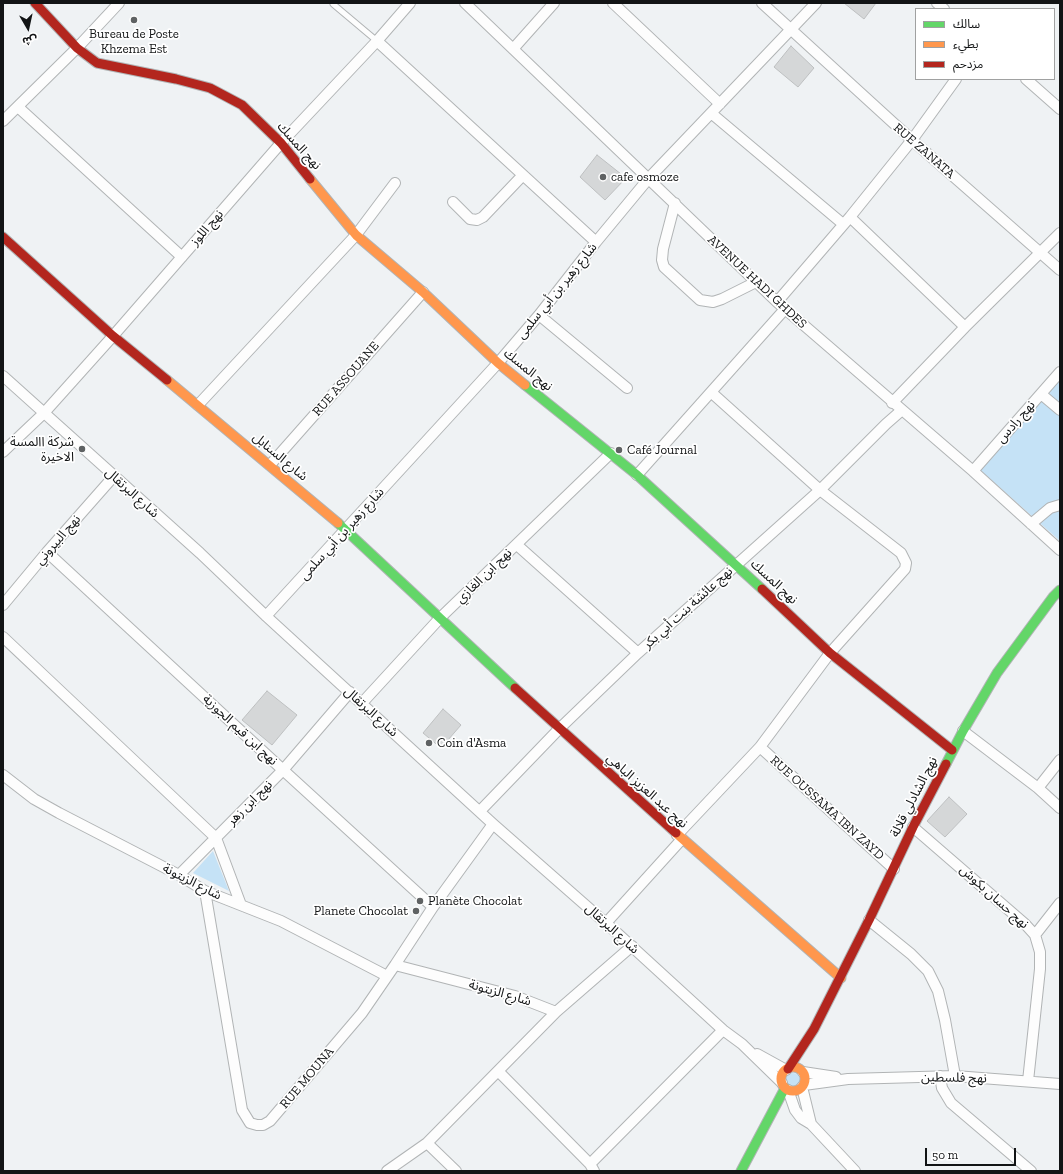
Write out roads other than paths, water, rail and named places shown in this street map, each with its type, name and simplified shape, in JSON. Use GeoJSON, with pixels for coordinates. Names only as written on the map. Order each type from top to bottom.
{"type":"FeatureCollection","features":[{"type":"Feature","properties":{"kind":"street","name":"نهج المسك"},"geometry":{"type":"LineString","coordinates":[[35,3],[77,48],[97,63],[176,79],[210,88],[242,105],[282,143],[356,235],[423,292],[498,363],[611,453],[736,564],[830,653],[952,750]]}},
{"type":"Feature","properties":{"kind":"street"},"geometry":{"type":"LineString","coordinates":[[3,121],[77,48],[119,3]]}},
{"type":"Feature","properties":{"kind":"street","name":"نهج اللوز"},"geometry":{"type":"LineString","coordinates":[[3,452],[44,413],[282,143],[377,41],[410,3]]}},
{"type":"Feature","properties":{"kind":"street","name":"AVENUE HADI GHDES"},"geometry":{"type":"LineString","coordinates":[[465,3],[649,178],[776,302],[973,471],[1060,550]]}},
{"type":"Feature","properties":{"kind":"street"},"geometry":{"type":"LineString","coordinates":[[513,49],[554,3]]}},
{"type":"Feature","properties":{"kind":"street"},"geometry":{"type":"LineString","coordinates":[[613,3],[720,104]]}},
{"type":"Feature","properties":{"kind":"street","name":"RUE ZANATA"},"geometry":{"type":"LineString","coordinates":[[762,3],[912,140],[1060,270]]}},
{"type":"Feature","properties":{"kind":"street","name":"شارع زهير بن أبي سلمى"},"geometry":{"type":"LineString","coordinates":[[266,616],[498,363],[539,315],[596,242],[649,178],[816,3]]}},
{"type":"Feature","properties":{"kind":"street"},"geometry":{"type":"LineString","coordinates":[[377,41],[596,242]]}},
{"type":"Feature","properties":{"kind":"street"},"geometry":{"type":"LineString","coordinates":[[776,302],[847,220],[912,140],[955,80]]}},
{"type":"Feature","properties":{"kind":"street"},"geometry":{"type":"LineString","coordinates":[[1027,80],[1060,109]]}},
{"type":"Feature","properties":{"kind":"street"},"geometry":{"type":"LineString","coordinates":[[18,107],[182,257]]}},
{"type":"Feature","properties":{"kind":"street"},"geometry":{"type":"LineString","coordinates":[[711,113],[847,220],[965,327]]}},
{"type":"Feature","properties":{"kind":"street"},"geometry":{"type":"LineString","coordinates":[[453,202],[470,219],[477,220],[483,218],[523,175]]}},
{"type":"Feature","properties":{"kind":"street"},"geometry":{"type":"LineString","coordinates":[[198,405],[356,235],[395,183]]}},
{"type":"Feature","properties":{"kind":"street"},"geometry":{"type":"LineString","coordinates":[[675,203],[663,249],[662,260],[664,268],[700,300],[713,302],[756,282]]}},
{"type":"Feature","properties":{"kind":"street"},"geometry":{"type":"LineString","coordinates":[[892,403],[965,327],[1060,233]]}},
{"type":"Feature","properties":{"kind":"street","name":"شارع السنابل"},"geometry":{"type":"LineString","coordinates":[[3,237],[113,336],[198,405],[346,530],[440,618]]}},
{"type":"Feature","properties":{"kind":"street","name":"RUE ASSOUANE"},"geometry":{"type":"LineString","coordinates":[[270,466],[423,292]]}},
{"type":"Feature","properties":{"kind":"street"},"geometry":{"type":"LineString","coordinates":[[637,476],[785,309]]}},
{"type":"Feature","properties":{"kind":"street"},"geometry":{"type":"LineString","coordinates":[[539,315],[627,388]]}},
{"type":"Feature","properties":{"kind":"street","name":"نهج رادس"},"geometry":{"type":"LineString","coordinates":[[973,471],[1060,372]]}},
{"type":"Feature","properties":{"kind":"street","name":"شارع البرتقال"},"geometry":{"type":"LineString","coordinates":[[3,376],[200,553],[266,616],[493,824],[632,946],[723,1030],[742,1044],[787,1070]]}},
{"type":"Feature","properties":{"kind":"street"},"geometry":{"type":"LineString","coordinates":[[606,923],[679,837],[760,747],[830,653],[905,569],[906,563],[901,553],[820,490],[712,393]]}},
{"type":"Feature","properties":{"kind":"street"},"geometry":{"type":"LineString","coordinates":[[1041,394],[1060,410]]}},
{"type":"Feature","properties":{"kind":"street","name":"نهج عائشة بنت أبي بكر"},"geometry":{"type":"LineString","coordinates":[[480,811],[559,729],[638,653],[820,490],[902,410]]}},
{"type":"Feature","properties":{"kind":"street","name":"نهج ابن الغازي"},"geometry":{"type":"LineString","coordinates":[[362,703],[440,618],[611,453]]}},
{"type":"Feature","properties":{"kind":"street","name":"نهج البيروني"},"geometry":{"type":"LineString","coordinates":[[3,605],[47,552],[114,476]]}},
{"type":"Feature","properties":{"kind":"street"},"geometry":{"type":"LineString","coordinates":[[1031,524],[1050,508],[1060,505]]}},
{"type":"Feature","properties":{"kind":"street"},"geometry":{"type":"LineString","coordinates":[[517,545],[638,653]]}},
{"type":"Feature","properties":{"kind":"street","name":"نهج ابن قيم الجوزية"},"geometry":{"type":"LineString","coordinates":[[47,552],[433,907]]}},
{"type":"Feature","properties":{"kind":"street","name":"نهج الشادلي قلالة"},"geometry":{"type":"LineString","coordinates":[[814,1029],[841,978],[913,827],[963,730],[997,673],[1058,596]]}},
{"type":"Feature","properties":{"kind":"street","name":"نهج عبد العزيز الباهي"},"geometry":{"type":"LineString","coordinates":[[440,618],[559,729],[679,837],[841,978]]}},
{"type":"Feature","properties":{"kind":"street"},"geometry":{"type":"LineString","coordinates":[[3,637],[216,838],[241,905]]}},
{"type":"Feature","properties":{"kind":"street","name":"نهج ابن زهر"},"geometry":{"type":"LineString","coordinates":[[180,875],[283,770],[350,692]]}},
{"type":"Feature","properties":{"kind":"street"},"geometry":{"type":"LineString","coordinates":[[963,730],[1038,788],[1060,808]]}},
{"type":"Feature","properties":{"kind":"street","name":"RUE OUSSAMA IBN ZAYD"},"geometry":{"type":"LineString","coordinates":[[760,747],[894,869]]}},
{"type":"Feature","properties":{"kind":"street"},"geometry":{"type":"LineString","coordinates":[[1038,788],[1060,760]]}},
{"type":"Feature","properties":{"kind":"street","name":"شارع الزيتونة"},"geometry":{"type":"LineString","coordinates":[[3,775],[34,799],[180,875],[205,891],[281,921],[387,976]]}},
{"type":"Feature","properties":{"kind":"street","name":"RUE MOUNA"},"geometry":{"type":"LineString","coordinates":[[205,891],[242,1110],[250,1123],[263,1125],[270,1121],[362,1013],[395,966],[433,907],[493,824]]}},
{"type":"Feature","properties":{"kind":"street","name":"نهج حسان بكوش"},"geometry":{"type":"LineString","coordinates":[[913,827],[1025,924],[1035,935],[1040,952],[1040,969],[1028,1081]]}},
{"type":"Feature","properties":{"kind":"street"},"geometry":{"type":"LineString","coordinates":[[1035,935],[1060,903]]}},
{"type":"Feature","properties":{"kind":"street"},"geometry":{"type":"LineString","coordinates":[[869,920],[911,954],[928,971],[938,991],[955,1076]]}},
{"type":"Feature","properties":{"kind":"street"},"geometry":{"type":"LineString","coordinates":[[387,1171],[427,1143],[556,1012],[632,946]]}},
{"type":"Feature","properties":{"kind":"street","name":"شارع الزيتونة"},"geometry":{"type":"LineString","coordinates":[[395,966],[515,996],[556,1012]]}},
{"type":"Feature","properties":{"kind":"street"},"geometry":{"type":"LineString","coordinates":[[814,1029],[782,1076],[785,1087],[798,1115],[811,1124],[855,1171]]}},
{"type":"Feature","properties":{"kind":"street"},"geometry":{"type":"LineString","coordinates":[[811,1124],[803,1086],[805,1078],[802,1071],[814,1029]]}},
{"type":"Feature","properties":{"kind":"street"},"geometry":{"type":"LineString","coordinates":[[498,1070],[592,1168],[723,1030]]}},
{"type":"Feature","properties":{"kind":"street","name":"شارع البرتقال"},"geometry":{"type":"LineString","coordinates":[[742,1044],[785,1087]]}},
{"type":"Feature","properties":{"kind":"street"},"geometry":{"type":"LineString","coordinates":[[787,1070],[794,1068],[802,1071]]}},
{"type":"Feature","properties":{"kind":"street","name":"نهج فلسطين"},"geometry":{"type":"LineString","coordinates":[[802,1071],[848,1079]]}},
{"type":"Feature","properties":{"kind":"street"},"geometry":{"type":"LineString","coordinates":[[940,1076],[942,1088],[951,1103],[1031,1171]]}},
{"type":"Feature","properties":{"kind":"street","name":"نهج فلسطين"},"geometry":{"type":"LineString","coordinates":[[803,1086],[848,1079],[940,1076],[1060,1084]]}},
{"type":"Feature","properties":{"kind":"street"},"geometry":{"type":"LineString","coordinates":[[785,1087],[795,1091],[803,1086]]}},
{"type":"Feature","properties":{"kind":"street"},"geometry":{"type":"LineString","coordinates":[[741,1171],[785,1087]]}},
{"type":"Feature","properties":{"kind":"street"},"geometry":{"type":"LineString","coordinates":[[427,1143],[456,1171]]}},
{"type":"Feature","properties":{"kind":"lane"},"geometry":{"type":"LineString","coordinates":[[333,4],[377,41]]}},
{"type":"Feature","properties":{"kind":"place","name":"Bureau de Poste Khzema Est"},"geometry":{"type":"Point","coordinates":[134,20]}},
{"type":"Feature","properties":{"kind":"place","name":"cafe osmoze"},"geometry":{"type":"Point","coordinates":[603,177]}},
{"type":"Feature","properties":{"kind":"place","name":"شركة االمسة الاخيرة"},"geometry":{"type":"Point","coordinates":[82,449]}},
{"type":"Feature","properties":{"kind":"place","name":"Café Journal"},"geometry":{"type":"Point","coordinates":[619,450]}},
{"type":"Feature","properties":{"kind":"place","name":"Coin d'Asma"},"geometry":{"type":"Point","coordinates":[429,743]}},
{"type":"Feature","properties":{"kind":"place","name":"Planète Chocolat"},"geometry":{"type":"Point","coordinates":[420,901]}},
{"type":"Feature","properties":{"kind":"place","name":"Planete Chocolat"},"geometry":{"type":"Point","coordinates":[416,911]}}]}
